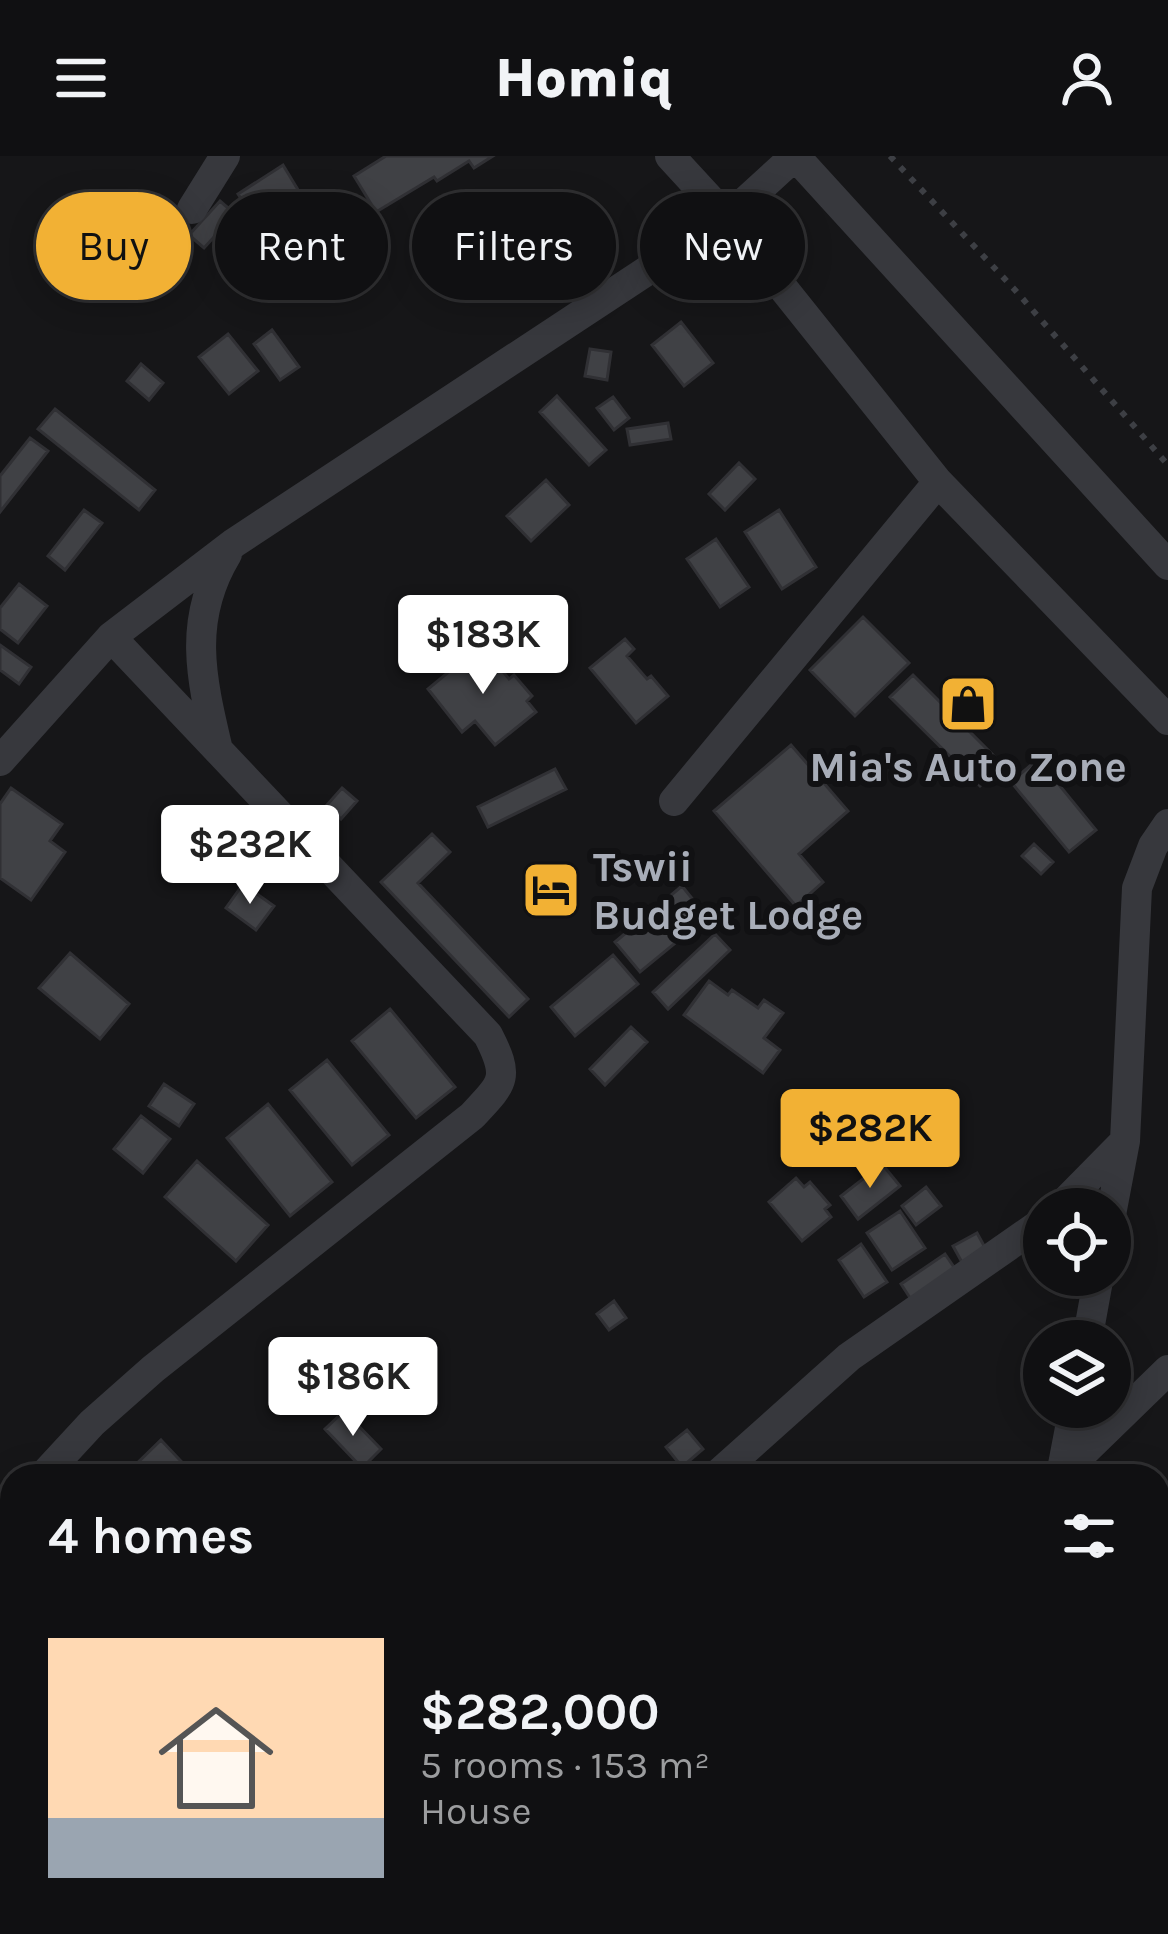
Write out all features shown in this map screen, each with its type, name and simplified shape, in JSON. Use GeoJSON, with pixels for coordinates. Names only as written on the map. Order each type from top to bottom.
{"type":"FeatureCollection","features":[{"type":"Feature","properties":{"kind":"street"},"geometry":{"type":"LineString","coordinates":[[193,209],[225,156]]}},
{"type":"Feature","properties":{"kind":"street"},"geometry":{"type":"LineString","coordinates":[[670,156],[703,192]]}},
{"type":"Feature","properties":{"kind":"street"},"geometry":{"type":"LineString","coordinates":[[756,192],[795,156],[1168,565]]}},
{"type":"Feature","properties":{"kind":"street"},"geometry":{"type":"LineString","coordinates":[[0,761],[111,638],[233,543],[640,275]]}},
{"type":"Feature","properties":{"kind":"street"},"geometry":{"type":"LineString","coordinates":[[793,300],[938,482],[1168,720]]}},
{"type":"Feature","properties":{"kind":"street"},"geometry":{"type":"LineString","coordinates":[[674,801],[938,482]]}},
{"type":"Feature","properties":{"kind":"street"},"geometry":{"type":"LineString","coordinates":[[218,751],[198,644],[209,584],[233,543]]}},
{"type":"Feature","properties":{"kind":"street"},"geometry":{"type":"LineString","coordinates":[[54,1464],[153,1369],[472,1116],[498,1088],[502,1063],[488,1035],[111,638]]}},
{"type":"Feature","properties":{"kind":"street"},"geometry":{"type":"LineString","coordinates":[[1116,1188],[1125,1142],[1137,888],[1168,824]]}},
{"type":"Feature","properties":{"kind":"street"},"geometry":{"type":"LineString","coordinates":[[1079,1188],[1125,1142]]}},
{"type":"Feature","properties":{"kind":"street"},"geometry":{"type":"LineString","coordinates":[[729,1464],[849,1357],[1023,1237]]}},
{"type":"Feature","properties":{"kind":"street"},"geometry":{"type":"LineString","coordinates":[[1071,1464],[1168,1370]]}},
{"type":"Feature","properties":{"kind":"street"},"geometry":{"type":"LineString","coordinates":[[1062,1464],[1070,1428]]}},
{"type":"Feature","properties":{"kind":"path"},"geometry":{"type":"LineString","coordinates":[[890,156],[1016,290],[1168,465]]}},
{"type":"Feature","properties":{"kind":"building"},"geometry":{"type":"Polygon","coordinates":[[[386,156],[493,156],[474,168],[469,161],[437,181],[434,177],[388,205],[388,192],[364,192],[354,176],[386,156]]]}},
{"type":"Feature","properties":{"kind":"building"},"geometry":{"type":"Polygon","coordinates":[[[283,165],[299,192],[241,192],[283,165]]]}},
{"type":"Feature","properties":{"kind":"building"},"geometry":{"type":"Polygon","coordinates":[[[215,206],[215,236],[204,248],[191,233],[215,206]]]}},
{"type":"Feature","properties":{"kind":"building"},"geometry":{"type":"Polygon","coordinates":[[[681,322],[713,363],[684,386],[652,345],[681,322]]]}},
{"type":"Feature","properties":{"kind":"building"},"geometry":{"type":"Polygon","coordinates":[[[272,330],[299,367],[280,380],[254,344],[272,330]]]}},
{"type":"Feature","properties":{"kind":"building"},"geometry":{"type":"Polygon","coordinates":[[[228,334],[258,371],[229,394],[199,357],[228,334]]]}},
{"type":"Feature","properties":{"kind":"building"},"geometry":{"type":"Polygon","coordinates":[[[590,349],[611,352],[607,380],[585,376],[590,349]]]}},
{"type":"Feature","properties":{"kind":"building"},"geometry":{"type":"Polygon","coordinates":[[[141,364],[163,383],[149,400],[127,381],[141,364]]]}},
{"type":"Feature","properties":{"kind":"building"},"geometry":{"type":"Polygon","coordinates":[[[557,396],[606,450],[589,465],[540,412],[557,396]]]}},
{"type":"Feature","properties":{"kind":"building"},"geometry":{"type":"Polygon","coordinates":[[[613,397],[629,418],[614,430],[597,408],[613,397]]]}},
{"type":"Feature","properties":{"kind":"building"},"geometry":{"type":"Polygon","coordinates":[[[55,409],[155,490],[139,510],[38,429],[55,409]]]}},
{"type":"Feature","properties":{"kind":"building"},"geometry":{"type":"Polygon","coordinates":[[[668,423],[671,439],[630,445],[627,429],[668,423]]]}},
{"type":"Feature","properties":{"kind":"building"},"geometry":{"type":"Polygon","coordinates":[[[30,438],[48,451],[0,512],[0,476],[30,438]]]}},
{"type":"Feature","properties":{"kind":"building"},"geometry":{"type":"Polygon","coordinates":[[[739,463],[755,479],[725,510],[709,494],[739,463]]]}},
{"type":"Feature","properties":{"kind":"building"},"geometry":{"type":"Polygon","coordinates":[[[546,480],[569,505],[531,541],[507,516],[546,480]]]}},
{"type":"Feature","properties":{"kind":"building"},"geometry":{"type":"Polygon","coordinates":[[[84,510],[102,523],[65,570],[48,556],[84,510]]]}},
{"type":"Feature","properties":{"kind":"building"},"geometry":{"type":"Polygon","coordinates":[[[779,510],[816,567],[782,589],[745,532],[779,510]]]}},
{"type":"Feature","properties":{"kind":"building"},"geometry":{"type":"Polygon","coordinates":[[[716,539],[749,587],[720,607],[687,559],[716,539]]]}},
{"type":"Feature","properties":{"kind":"building"},"geometry":{"type":"Polygon","coordinates":[[[19,584],[47,606],[18,643],[0,629],[0,608],[19,584]]]}},
{"type":"Feature","properties":{"kind":"building"},"geometry":{"type":"Polygon","coordinates":[[[863,617],[909,663],[855,716],[810,670],[863,617]]]}},
{"type":"Feature","properties":{"kind":"building"},"geometry":{"type":"Polygon","coordinates":[[[625,639],[634,649],[627,656],[668,696],[636,723],[590,668],[625,639]]]}},
{"type":"Feature","properties":{"kind":"building"},"geometry":{"type":"Polygon","coordinates":[[[0,645],[31,667],[19,684],[0,670],[0,645]]]}},
{"type":"Feature","properties":{"kind":"building"},"geometry":{"type":"Polygon","coordinates":[[[481,645],[509,679],[514,675],[532,696],[527,701],[536,712],[495,745],[475,721],[462,732],[428,689],[481,645]]]}},
{"type":"Feature","properties":{"kind":"building"},"geometry":{"type":"Polygon","coordinates":[[[913,675],[1002,764],[980,786],[890,697],[913,675]]]}},
{"type":"Feature","properties":{"kind":"building"},"geometry":{"type":"Polygon","coordinates":[[[791,745],[848,811],[799,854],[823,882],[796,906],[714,811],[791,745]]]}},
{"type":"Feature","properties":{"kind":"building"},"geometry":{"type":"Polygon","coordinates":[[[1038,759],[1096,830],[1069,852],[1011,782],[1038,759]]]}},
{"type":"Feature","properties":{"kind":"building"},"geometry":{"type":"Polygon","coordinates":[[[555,769],[566,789],[488,827],[478,807],[555,769]]]}},
{"type":"Feature","properties":{"kind":"building"},"geometry":{"type":"Polygon","coordinates":[[[11,788],[62,824],[50,841],[65,852],[31,900],[0,878],[0,804],[11,788]]]}},
{"type":"Feature","properties":{"kind":"building"},"geometry":{"type":"Polygon","coordinates":[[[342,788],[357,801],[341,819],[327,805],[342,788]]]}},
{"type":"Feature","properties":{"kind":"building"},"geometry":{"type":"Polygon","coordinates":[[[432,834],[450,852],[418,883],[528,999],[509,1017],[381,882],[432,834]]]}},
{"type":"Feature","properties":{"kind":"building"},"geometry":{"type":"Polygon","coordinates":[[[1034,844],[1053,862],[1041,874],[1022,856],[1034,844]]]}},
{"type":"Feature","properties":{"kind":"building"},"geometry":{"type":"Polygon","coordinates":[[[243,884],[274,906],[256,930],[226,908],[243,884]]]}},
{"type":"Feature","properties":{"kind":"building"},"geometry":{"type":"Polygon","coordinates":[[[682,886],[707,917],[640,972],[615,942],[682,886]]]}},
{"type":"Feature","properties":{"kind":"building"},"geometry":{"type":"Polygon","coordinates":[[[715,934],[730,950],[668,1009],[653,992],[715,934]]]}},
{"type":"Feature","properties":{"kind":"building"},"geometry":{"type":"Polygon","coordinates":[[[70,953],[129,1004],[100,1039],[39,988],[70,953]]]}},
{"type":"Feature","properties":{"kind":"building"},"geometry":{"type":"Polygon","coordinates":[[[613,955],[638,984],[575,1036],[551,1007],[613,955]]]}},
{"type":"Feature","properties":{"kind":"building"},"geometry":{"type":"Polygon","coordinates":[[[709,981],[758,1008],[764,1000],[783,1013],[764,1038],[780,1050],[763,1073],[684,1015],[709,981]]]}},
{"type":"Feature","properties":{"kind":"building"},"geometry":{"type":"Polygon","coordinates":[[[390,1009],[455,1087],[416,1118],[352,1041],[390,1009]]]}},
{"type":"Feature","properties":{"kind":"building"},"geometry":{"type":"Polygon","coordinates":[[[631,1027],[647,1042],[605,1085],[590,1069],[631,1027]]]}},
{"type":"Feature","properties":{"kind":"building"},"geometry":{"type":"Polygon","coordinates":[[[327,1060],[389,1135],[352,1165],[290,1090],[327,1060]]]}},
{"type":"Feature","properties":{"kind":"building"},"geometry":{"type":"Polygon","coordinates":[[[164,1084],[194,1104],[179,1126],[149,1106],[164,1084]]]}},
{"type":"Feature","properties":{"kind":"building"},"geometry":{"type":"Polygon","coordinates":[[[268,1104],[332,1182],[290,1216],[227,1138],[268,1104]]]}},
{"type":"Feature","properties":{"kind":"building"},"geometry":{"type":"Polygon","coordinates":[[[141,1116],[170,1139],[143,1173],[114,1149],[141,1116]]]}},
{"type":"Feature","properties":{"kind":"building"},"geometry":{"type":"Polygon","coordinates":[[[197,1161],[268,1225],[236,1261],[165,1197],[197,1161]]]}},
{"type":"Feature","properties":{"kind":"building"},"geometry":{"type":"Polygon","coordinates":[[[882,1164],[900,1186],[858,1219],[841,1196],[882,1164]]]}},
{"type":"Feature","properties":{"kind":"building"},"geometry":{"type":"Polygon","coordinates":[[[796,1178],[804,1187],[810,1182],[830,1205],[825,1209],[831,1217],[802,1241],[769,1202],[796,1178]]]}},
{"type":"Feature","properties":{"kind":"building"},"geometry":{"type":"Polygon","coordinates":[[[926,1187],[941,1206],[916,1225],[902,1206],[926,1187]]]}},
{"type":"Feature","properties":{"kind":"building"},"geometry":{"type":"Polygon","coordinates":[[[900,1211],[925,1248],[892,1270],[867,1233],[900,1211]]]}},
{"type":"Feature","properties":{"kind":"building"},"geometry":{"type":"Polygon","coordinates":[[[977,1233],[988,1253],[964,1266],[953,1246],[977,1233]]]}},
{"type":"Feature","properties":{"kind":"building"},"geometry":{"type":"Polygon","coordinates":[[[861,1244],[887,1282],[864,1297],[839,1260],[861,1244]]]}},
{"type":"Feature","properties":{"kind":"building"},"geometry":{"type":"Polygon","coordinates":[[[945,1254],[958,1273],[914,1304],[901,1284],[945,1254]]]}},
{"type":"Feature","properties":{"kind":"building"},"geometry":{"type":"Polygon","coordinates":[[[614,1301],[626,1318],[609,1330],[597,1314],[614,1301]]]}},
{"type":"Feature","properties":{"kind":"building"},"geometry":{"type":"Polygon","coordinates":[[[344,1411],[381,1449],[366,1464],[358,1464],[325,1429],[344,1411]]]}},
{"type":"Feature","properties":{"kind":"building"},"geometry":{"type":"Polygon","coordinates":[[[687,1430],[703,1449],[680,1464],[666,1447],[687,1430]]]}},
{"type":"Feature","properties":{"kind":"building"},"geometry":{"type":"Polygon","coordinates":[[[161,1440],[184,1464],[136,1464],[161,1440]]]}},
{"type":"Feature","properties":{"kind":"place","name":"Mia's Auto Zone"},"geometry":{"type":"Point","coordinates":[968,704]}},
{"type":"Feature","properties":{"kind":"place","name":"Tswii Budget Lodge"},"geometry":{"type":"Point","coordinates":[551,890]}}]}
